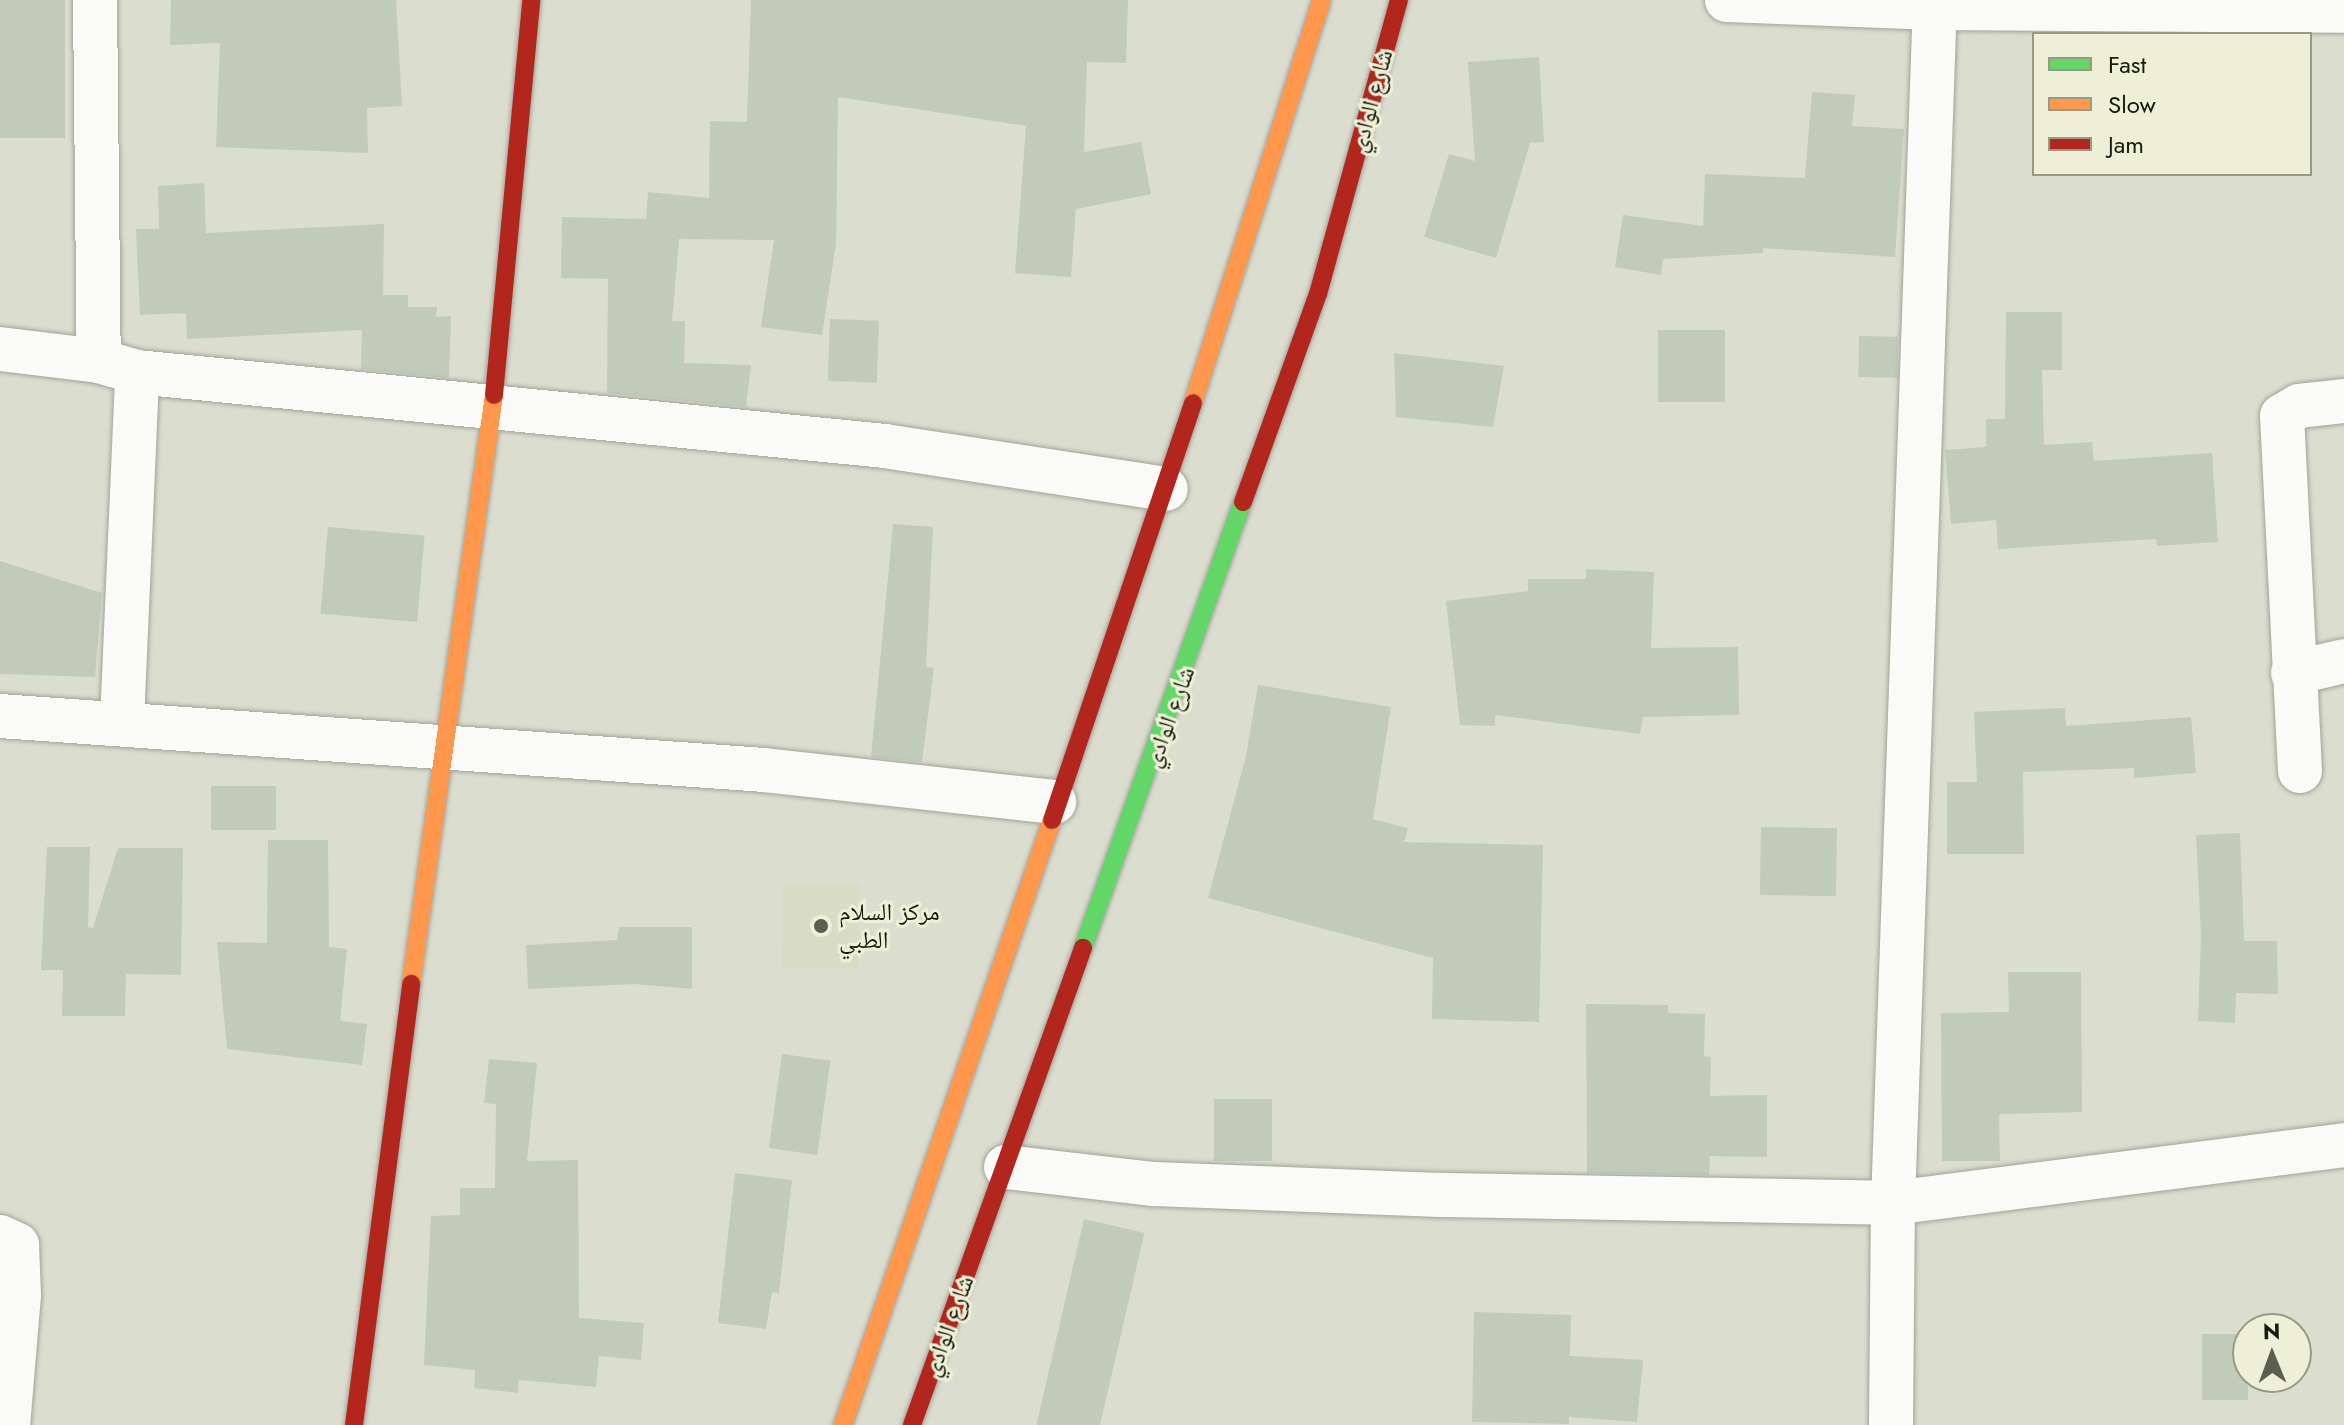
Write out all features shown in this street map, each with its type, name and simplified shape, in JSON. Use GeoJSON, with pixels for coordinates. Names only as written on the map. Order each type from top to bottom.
{"type":"FeatureCollection","features":[{"type":"Feature","properties":{"kind":"main road"},"geometry":{"type":"LineString","coordinates":[[354,1425],[441,750],[493,404],[531,0]]}},
{"type":"Feature","properties":{"kind":"main road"},"geometry":{"type":"LineString","coordinates":[[843,1425],[1054,802],[1166,489],[1322,0]]}},
{"type":"Feature","properties":{"kind":"main road","name":"شارع الوادي"},"geometry":{"type":"LineString","coordinates":[[912,1425],[1318,294],[1399,0]]}},
{"type":"Feature","properties":{"kind":"street"},"geometry":{"type":"LineString","coordinates":[[95,0],[118,367],[122,722]]}},
{"type":"Feature","properties":{"kind":"street"},"geometry":{"type":"LineString","coordinates":[[1727,0],[2344,11]]}},
{"type":"Feature","properties":{"kind":"street"},"geometry":{"type":"LineString","coordinates":[[1891,1425],[1893,1203],[1935,4]]}},
{"type":"Feature","properties":{"kind":"street"},"geometry":{"type":"LineString","coordinates":[[0,349],[118,367],[885,446],[1166,489]]}},
{"type":"Feature","properties":{"kind":"street"},"geometry":{"type":"LineString","coordinates":[[2300,771],[2282,416],[2299,406],[2344,401]]}},
{"type":"Feature","properties":{"kind":"street"},"geometry":{"type":"LineString","coordinates":[[2293,673],[2344,661]]}},
{"type":"Feature","properties":{"kind":"street"},"geometry":{"type":"LineString","coordinates":[[0,716],[122,722],[441,750],[764,770],[1054,802]]}},
{"type":"Feature","properties":{"kind":"street"},"geometry":{"type":"LineString","coordinates":[[1006,1167],[1154,1184],[1393,1194],[1893,1203],[2344,1145]]}},
{"type":"Feature","properties":{"kind":"street"},"geometry":{"type":"LineString","coordinates":[[0,1237],[17,1245],[19,1295],[8,1425]]}},
{"type":"Feature","properties":{"kind":"shaded area","name":"مركز السلام الطبي"},"geometry":{"type":"Polygon","coordinates":[[[783,883],[860,884],[859,969],[782,968],[783,883]]]}},
{"type":"Feature","properties":{"kind":"building"},"geometry":{"type":"Polygon","coordinates":[[[0,0],[65,0],[65,138],[0,138],[0,0]]]}},
{"type":"Feature","properties":{"kind":"building"},"geometry":{"type":"Polygon","coordinates":[[[171,0],[396,0],[402,106],[367,108],[368,153],[216,147],[220,43],[170,45],[171,0]]]}},
{"type":"Feature","properties":{"kind":"building"},"geometry":{"type":"Polygon","coordinates":[[[751,0],[1128,0],[1126,63],[1087,62],[1084,152],[1141,142],[1151,194],[1076,209],[1071,277],[1015,273],[1026,126],[838,97],[836,244],[822,335],[761,327],[774,240],[679,239],[672,321],[685,321],[684,363],[751,365],[746,407],[607,393],[608,279],[561,278],[562,217],[646,219],[648,192],[709,198],[710,121],[747,122],[751,0]]]}},
{"type":"Feature","properties":{"kind":"building"},"geometry":{"type":"Polygon","coordinates":[[[1539,57],[1544,142],[1530,143],[1496,258],[1424,237],[1449,154],[1475,161],[1468,62],[1539,57]]]}},
{"type":"Feature","properties":{"kind":"building"},"geometry":{"type":"Polygon","coordinates":[[[1812,92],[1855,95],[1852,126],[1904,129],[1895,257],[1763,248],[1763,253],[1663,259],[1661,275],[1615,267],[1623,215],[1703,226],[1705,174],[1805,178],[1812,92]]]}},
{"type":"Feature","properties":{"kind":"building"},"geometry":{"type":"Polygon","coordinates":[[[204,183],[206,233],[384,224],[383,295],[408,295],[408,307],[437,307],[436,317],[451,316],[449,378],[361,369],[362,330],[187,339],[186,313],[140,315],[136,229],[159,229],[158,186],[204,183]]]}},
{"type":"Feature","properties":{"kind":"building"},"geometry":{"type":"Polygon","coordinates":[[[2006,312],[2062,312],[2062,370],[2042,370],[2044,445],[2092,442],[2094,461],[2212,453],[2218,542],[2157,546],[2156,539],[1998,549],[1996,520],[1951,524],[1945,450],[1986,447],[1986,419],[2005,419],[2006,312]]]}},
{"type":"Feature","properties":{"kind":"building"},"geometry":{"type":"Polygon","coordinates":[[[830,319],[879,321],[877,383],[828,381],[830,319]]]}},
{"type":"Feature","properties":{"kind":"building"},"geometry":{"type":"Polygon","coordinates":[[[1658,330],[1725,330],[1725,402],[1658,402],[1658,330]]]}},
{"type":"Feature","properties":{"kind":"building"},"geometry":{"type":"Polygon","coordinates":[[[1859,336],[1898,337],[1897,378],[1858,377],[1859,336]]]}},
{"type":"Feature","properties":{"kind":"building"},"geometry":{"type":"Polygon","coordinates":[[[1394,353],[1504,366],[1493,427],[1396,417],[1394,353]]]}},
{"type":"Feature","properties":{"kind":"building"},"geometry":{"type":"Polygon","coordinates":[[[893,524],[933,527],[926,667],[934,668],[922,762],[871,757],[893,524]]]}},
{"type":"Feature","properties":{"kind":"building"},"geometry":{"type":"Polygon","coordinates":[[[328,527],[425,535],[417,622],[320,614],[328,527]]]}},
{"type":"Feature","properties":{"kind":"building"},"geometry":{"type":"Polygon","coordinates":[[[0,561],[102,593],[95,677],[0,674],[0,561]]]}},
{"type":"Feature","properties":{"kind":"building"},"geometry":{"type":"Polygon","coordinates":[[[1586,569],[1654,572],[1651,648],[1738,647],[1739,715],[1643,717],[1640,734],[1495,715],[1495,726],[1460,725],[1446,601],[1528,591],[1528,579],[1586,579],[1586,569]]]}},
{"type":"Feature","properties":{"kind":"building"},"geometry":{"type":"Polygon","coordinates":[[[1258,685],[1391,707],[1373,819],[1408,828],[1404,842],[1543,845],[1539,1022],[1432,1019],[1433,958],[1208,898],[1246,756],[1258,685]]]}},
{"type":"Feature","properties":{"kind":"building"},"geometry":{"type":"Polygon","coordinates":[[[2065,708],[2066,726],[2191,717],[2196,773],[2134,778],[2134,768],[2023,772],[2024,854],[1947,854],[1947,782],[1977,782],[1974,712],[2065,708]]]}},
{"type":"Feature","properties":{"kind":"building"},"geometry":{"type":"Polygon","coordinates":[[[211,786],[276,786],[276,830],[211,830],[211,786]]]}},
{"type":"Feature","properties":{"kind":"building"},"geometry":{"type":"Polygon","coordinates":[[[1761,827],[1837,828],[1836,896],[1760,895],[1761,827]]]}},
{"type":"Feature","properties":{"kind":"building"},"geometry":{"type":"Polygon","coordinates":[[[2240,833],[2244,941],[2277,941],[2278,994],[2236,993],[2235,1023],[2198,1021],[2201,935],[2196,835],[2240,833]]]}},
{"type":"Feature","properties":{"kind":"building"},"geometry":{"type":"Polygon","coordinates":[[[268,840],[328,840],[329,947],[347,949],[340,1021],[367,1024],[362,1065],[227,1049],[217,942],[267,943],[268,840]]]}},
{"type":"Feature","properties":{"kind":"building"},"geometry":{"type":"Polygon","coordinates":[[[47,847],[90,847],[88,927],[93,928],[118,848],[183,848],[181,975],[126,974],[125,1016],[62,1016],[63,970],[41,970],[47,847]]]}},
{"type":"Feature","properties":{"kind":"building"},"geometry":{"type":"Polygon","coordinates":[[[619,927],[692,927],[692,989],[634,984],[528,989],[526,945],[617,940],[619,927]]]}},
{"type":"Feature","properties":{"kind":"building"},"geometry":{"type":"Polygon","coordinates":[[[2008,972],[2081,972],[2082,1112],[1999,1114],[2000,1161],[1942,1161],[1941,1013],[2009,1012],[2008,972]]]}},
{"type":"Feature","properties":{"kind":"building"},"geometry":{"type":"Polygon","coordinates":[[[1586,1004],[1668,1005],[1668,1013],[1705,1014],[1704,1056],[1711,1057],[1710,1096],[1767,1095],[1767,1157],[1710,1156],[1709,1175],[1587,1173],[1586,1004]]]}},
{"type":"Feature","properties":{"kind":"building"},"geometry":{"type":"Polygon","coordinates":[[[782,1054],[831,1061],[817,1155],[769,1148],[782,1054]]]}},
{"type":"Feature","properties":{"kind":"building"},"geometry":{"type":"Polygon","coordinates":[[[489,1059],[537,1063],[527,1161],[578,1160],[579,1318],[644,1323],[641,1360],[599,1356],[596,1387],[519,1380],[518,1393],[474,1388],[475,1370],[424,1365],[431,1216],[460,1215],[460,1188],[495,1188],[496,1104],[484,1103],[489,1059]]]}},
{"type":"Feature","properties":{"kind":"building"},"geometry":{"type":"Polygon","coordinates":[[[1214,1099],[1272,1099],[1272,1161],[1214,1161],[1214,1099]]]}},
{"type":"Feature","properties":{"kind":"building"},"geometry":{"type":"Polygon","coordinates":[[[735,1173],[792,1180],[779,1293],[772,1292],[766,1329],[718,1323],[735,1173]]]}},
{"type":"Feature","properties":{"kind":"building"},"geometry":{"type":"Polygon","coordinates":[[[1084,1219],[1144,1233],[1100,1425],[1037,1425],[1084,1219]]]}},
{"type":"Feature","properties":{"kind":"building"},"geometry":{"type":"Polygon","coordinates":[[[1474,1312],[1571,1315],[1570,1356],[1643,1360],[1637,1422],[1569,1417],[1569,1424],[1472,1422],[1474,1312]]]}},
{"type":"Feature","properties":{"kind":"building"},"geometry":{"type":"Polygon","coordinates":[[[2202,1334],[2232,1334],[2232,1393],[2248,1393],[2248,1400],[2202,1400],[2202,1334]]]}},
{"type":"Feature","properties":{"kind":"traffic: fast"},"geometry":{"type":"LineString","coordinates":[[1083,948],[1243,502]]}},
{"type":"Feature","properties":{"kind":"traffic: slow"},"geometry":{"type":"LineString","coordinates":[[1193,403],[1322,0]]}},
{"type":"Feature","properties":{"kind":"traffic: slow"},"geometry":{"type":"LineString","coordinates":[[411,984],[494,395]]}},
{"type":"Feature","properties":{"kind":"traffic: slow"},"geometry":{"type":"LineString","coordinates":[[843,1425],[1052,820]]}},
{"type":"Feature","properties":{"kind":"traffic: jam"},"geometry":{"type":"LineString","coordinates":[[494,395],[531,0]]}},
{"type":"Feature","properties":{"kind":"traffic: jam"},"geometry":{"type":"LineString","coordinates":[[1243,502],[1318,294],[1399,0]]}},
{"type":"Feature","properties":{"kind":"traffic: jam"},"geometry":{"type":"LineString","coordinates":[[1052,820],[1193,403]]}},
{"type":"Feature","properties":{"kind":"traffic: jam"},"geometry":{"type":"LineString","coordinates":[[912,1425],[1083,948]]}},
{"type":"Feature","properties":{"kind":"traffic: jam"},"geometry":{"type":"LineString","coordinates":[[354,1425],[411,984]]}},
{"type":"Feature","properties":{"kind":"place","name":"مركز السلام الطبي"},"geometry":{"type":"Point","coordinates":[821,926]}}]}
